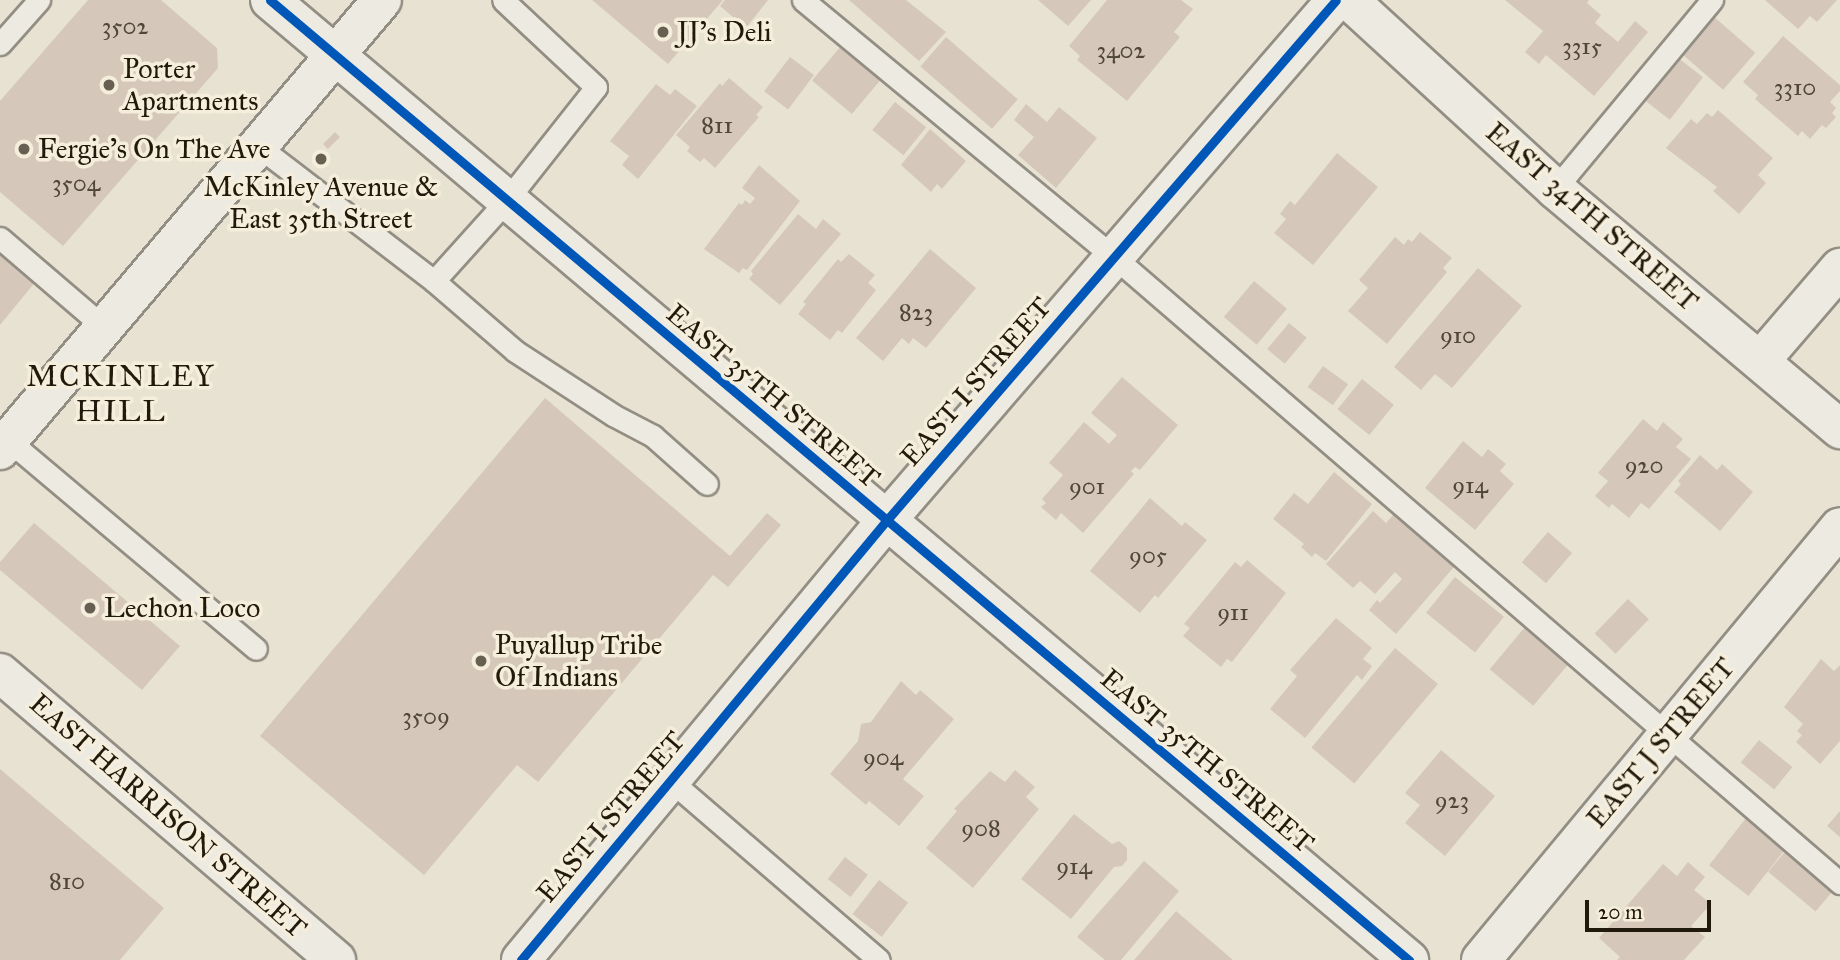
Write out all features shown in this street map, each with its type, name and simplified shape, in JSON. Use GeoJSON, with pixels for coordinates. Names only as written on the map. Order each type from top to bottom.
{"type":"FeatureCollection","features":[{"type":"Feature","properties":{"kind":"street","name":"EAST 35TH STREET"},"geometry":{"type":"LineString","coordinates":[[270,0],[1409,960]]}},
{"type":"Feature","properties":{"kind":"street"},"geometry":{"type":"LineString","coordinates":[[4,445],[382,0]]}},
{"type":"Feature","properties":{"kind":"street","name":"EAST I STREET"},"geometry":{"type":"LineString","coordinates":[[521,960],[886,521],[1336,0]]}},
{"type":"Feature","properties":{"kind":"street","name":"EAST 34TH STREET"},"geometry":{"type":"LineString","coordinates":[[1349,0],[1555,189],[1840,429]]}},
{"type":"Feature","properties":{"kind":"street"},"geometry":{"type":"LineString","coordinates":[[1760,361],[1840,268]]}},
{"type":"Feature","properties":{"kind":"street","name":"EAST J STREET"},"geometry":{"type":"LineString","coordinates":[[1481,960],[1840,527]]}},
{"type":"Feature","properties":{"kind":"street","name":"EAST HARRISON STREET"},"geometry":{"type":"LineString","coordinates":[[0,673],[336,960]]}},
{"type":"Feature","properties":{"kind":"lane"},"geometry":{"type":"LineString","coordinates":[[0,44],[39,0]]}},
{"type":"Feature","properties":{"kind":"lane"},"geometry":{"type":"LineString","coordinates":[[433,281],[506,201],[596,87],[503,0]]}},
{"type":"Feature","properties":{"kind":"lane"},"geometry":{"type":"LineString","coordinates":[[803,0],[1114,257],[1840,883]]}},
{"type":"Feature","properties":{"kind":"lane"},"geometry":{"type":"LineString","coordinates":[[1555,189],[1712,0]]}},
{"type":"Feature","properties":{"kind":"lane"},"geometry":{"type":"LineString","coordinates":[[258,146],[433,281],[514,351],[613,415],[653,436],[707,484]]}},
{"type":"Feature","properties":{"kind":"lane"},"geometry":{"type":"LineString","coordinates":[[0,238],[104,327]]}},
{"type":"Feature","properties":{"kind":"lane"},"geometry":{"type":"LineString","coordinates":[[4,445],[256,649]]}},
{"type":"Feature","properties":{"kind":"lane"},"geometry":{"type":"LineString","coordinates":[[671,781],[879,960]]}},
{"type":"Feature","properties":{"kind":"building","name":"Porter Apartments"},"geometry":{"type":"Polygon","coordinates":[[[88,0],[161,0],[217,48],[218,68],[63,246],[0,192],[0,101],[88,0]]]}},
{"type":"Feature","properties":{"kind":"building","name":"JJ's Deli"},"geometry":{"type":"Polygon","coordinates":[[[592,0],[723,0],[668,64],[592,0]]]}},
{"type":"Feature","properties":{"kind":"building"},"geometry":{"type":"Polygon","coordinates":[[[725,0],[768,0],[746,28],[720,6],[725,0]]]}},
{"type":"Feature","properties":{"kind":"building"},"geometry":{"type":"Polygon","coordinates":[[[849,0],[906,0],[946,32],[919,61],[849,0]]]}},
{"type":"Feature","properties":{"kind":"building"},"geometry":{"type":"Polygon","coordinates":[[[1038,0],[1091,0],[1068,26],[1038,0]]]}},
{"type":"Feature","properties":{"kind":"building"},"geometry":{"type":"Polygon","coordinates":[[[1107,0],[1181,0],[1193,9],[1174,32],[1180,37],[1127,101],[1077,60],[1080,56],[1069,46],[1107,0]]]}},
{"type":"Feature","properties":{"kind":"building"},"geometry":{"type":"Polygon","coordinates":[[[1505,0],[1589,0],[1587,3],[1601,15],[1595,23],[1618,42],[1635,21],[1648,32],[1594,96],[1546,55],[1539,64],[1525,52],[1543,31],[1505,0]]]}},
{"type":"Feature","properties":{"kind":"building"},"geometry":{"type":"Polygon","coordinates":[[[1765,0],[1837,0],[1817,22],[1810,16],[1798,29],[1765,0]]]}},
{"type":"Feature","properties":{"kind":"building"},"geometry":{"type":"Polygon","coordinates":[[[1713,16],[1755,53],[1723,90],[1681,53],[1713,16]]]}},
{"type":"Feature","properties":{"kind":"building"},"geometry":{"type":"Polygon","coordinates":[[[1783,36],[1840,85],[1840,91],[1830,102],[1836,108],[1832,113],[1836,117],[1826,128],[1822,125],[1810,139],[1802,131],[1798,136],[1755,99],[1758,95],[1743,82],[1783,36]]]}},
{"type":"Feature","properties":{"kind":"building"},"geometry":{"type":"Polygon","coordinates":[[[946,37],[1018,99],[992,129],[920,66],[946,37]]]}},
{"type":"Feature","properties":{"kind":"building"},"geometry":{"type":"Polygon","coordinates":[[[841,46],[881,79],[852,114],[812,80],[841,46]]]}},
{"type":"Feature","properties":{"kind":"building"},"geometry":{"type":"Polygon","coordinates":[[[790,57],[814,75],[788,109],[764,91],[790,57]]]}},
{"type":"Feature","properties":{"kind":"building"},"geometry":{"type":"Polygon","coordinates":[[[1677,57],[1703,77],[1670,120],[1644,100],[1677,57]]]}},
{"type":"Feature","properties":{"kind":"building"},"geometry":{"type":"Polygon","coordinates":[[[729,78],[763,107],[756,115],[759,117],[715,168],[704,158],[700,162],[687,151],[690,147],[676,135],[720,83],[722,86],[729,78]]]}},
{"type":"Feature","properties":{"kind":"building"},"geometry":{"type":"Polygon","coordinates":[[[656,84],[670,95],[675,89],[697,106],[638,179],[622,165],[629,156],[610,141],[656,84]]]}},
{"type":"Feature","properties":{"kind":"building"},"geometry":{"type":"Polygon","coordinates":[[[895,102],[926,127],[903,155],[872,130],[895,102]]]}},
{"type":"Feature","properties":{"kind":"building"},"geometry":{"type":"Polygon","coordinates":[[[1026,104],[1047,122],[1059,107],[1097,138],[1056,188],[1018,155],[1034,137],[1014,120],[1026,104]]]}},
{"type":"Feature","properties":{"kind":"building"},"geometry":{"type":"Polygon","coordinates":[[[1718,110],[1773,158],[1758,175],[1766,183],[1739,214],[1713,191],[1717,187],[1666,148],[1691,119],[1697,124],[1707,113],[1712,117],[1718,110]]]}},
{"type":"Feature","properties":{"kind":"building"},"geometry":{"type":"Polygon","coordinates":[[[930,129],[966,161],[942,189],[937,184],[931,192],[901,165],[930,129]]]}},
{"type":"Feature","properties":{"kind":"building"},"geometry":{"type":"Polygon","coordinates":[[[335,132],[340,137],[328,149],[323,144],[335,132]]]}},
{"type":"Feature","properties":{"kind":"building"},"geometry":{"type":"Polygon","coordinates":[[[1337,153],[1378,187],[1313,265],[1274,233],[1286,219],[1280,214],[1290,201],[1295,205],[1337,153]]]}},
{"type":"Feature","properties":{"kind":"building"},"geometry":{"type":"Polygon","coordinates":[[[759,165],[800,201],[747,270],[743,268],[739,273],[704,249],[739,203],[742,205],[745,200],[750,204],[755,198],[742,188],[759,165]]]}},
{"type":"Feature","properties":{"kind":"building"},"geometry":{"type":"Polygon","coordinates":[[[798,214],[816,229],[823,219],[841,234],[780,305],[749,279],[753,274],[751,271],[798,214]]]}},
{"type":"Feature","properties":{"kind":"building"},"geometry":{"type":"Polygon","coordinates":[[[1420,232],[1452,258],[1443,268],[1447,272],[1387,344],[1348,311],[1368,288],[1359,280],[1395,237],[1404,245],[1408,239],[1412,242],[1420,232]]]}},
{"type":"Feature","properties":{"kind":"building"},"geometry":{"type":"Polygon","coordinates":[[[0,241],[41,275],[0,325],[0,241]]]}},
{"type":"Feature","properties":{"kind":"building"},"geometry":{"type":"Polygon","coordinates":[[[930,249],[976,288],[926,348],[913,338],[909,344],[902,338],[883,361],[856,338],[930,249]]]}},
{"type":"Feature","properties":{"kind":"building"},"geometry":{"type":"Polygon","coordinates":[[[849,254],[875,275],[868,283],[876,290],[842,333],[838,330],[830,340],[798,314],[806,304],[803,302],[838,259],[841,262],[849,254]]]}},
{"type":"Feature","properties":{"kind":"building"},"geometry":{"type":"Polygon","coordinates":[[[1478,268],[1522,306],[1452,388],[1435,374],[1421,390],[1394,367],[1478,268]]]}},
{"type":"Feature","properties":{"kind":"building"},"geometry":{"type":"Polygon","coordinates":[[[1254,281],[1287,309],[1257,345],[1224,317],[1254,281]]]}},
{"type":"Feature","properties":{"kind":"building"},"geometry":{"type":"Polygon","coordinates":[[[1289,323],[1307,338],[1285,364],[1267,349],[1289,323]]]}},
{"type":"Feature","properties":{"kind":"building"},"geometry":{"type":"Polygon","coordinates":[[[1323,366],[1348,384],[1333,405],[1308,387],[1323,366]]]}},
{"type":"Feature","properties":{"kind":"building"},"geometry":{"type":"Polygon","coordinates":[[[1122,377],[1178,425],[1140,470],[1135,467],[1131,471],[1134,474],[1083,533],[1061,513],[1056,520],[1041,507],[1046,503],[1042,499],[1063,475],[1049,463],[1084,422],[1109,444],[1117,435],[1091,413],[1122,377]]]}},
{"type":"Feature","properties":{"kind":"building"},"geometry":{"type":"Polygon","coordinates":[[[1362,379],[1394,405],[1369,435],[1337,409],[1362,379]]]}},
{"type":"Feature","properties":{"kind":"building","name":"Puyallup Tribe Of Indians"},"geometry":{"type":"Polygon","coordinates":[[[545,398],[730,556],[767,513],[781,525],[728,587],[713,575],[538,782],[517,765],[424,875],[260,736],[545,398]]]}},
{"type":"Feature","properties":{"kind":"building"},"geometry":{"type":"Polygon","coordinates":[[[1643,419],[1657,431],[1663,422],[1683,439],[1676,447],[1691,459],[1649,509],[1641,503],[1629,518],[1612,504],[1609,508],[1595,496],[1608,481],[1598,473],[1643,419]]]}},
{"type":"Feature","properties":{"kind":"building"},"geometry":{"type":"Polygon","coordinates":[[[1463,441],[1482,457],[1488,449],[1506,464],[1500,471],[1514,484],[1475,530],[1425,488],[1463,441]]]}},
{"type":"Feature","properties":{"kind":"building"},"geometry":{"type":"Polygon","coordinates":[[[1700,455],[1717,470],[1722,464],[1753,492],[1720,531],[1674,492],[1681,484],[1678,481],[1700,455]]]}},
{"type":"Feature","properties":{"kind":"building"},"geometry":{"type":"Polygon","coordinates":[[[1334,472],[1372,504],[1326,561],[1315,553],[1312,557],[1301,547],[1304,544],[1273,519],[1294,493],[1308,504],[1334,472]]]}},
{"type":"Feature","properties":{"kind":"building"},"geometry":{"type":"Polygon","coordinates":[[[1150,498],[1182,526],[1185,522],[1207,540],[1158,598],[1155,595],[1140,613],[1090,571],[1150,498]]]}},
{"type":"Feature","properties":{"kind":"building"},"geometry":{"type":"Polygon","coordinates":[[[1373,511],[1386,523],[1394,514],[1454,567],[1396,634],[1369,610],[1377,600],[1380,603],[1402,579],[1395,572],[1375,594],[1360,581],[1353,588],[1326,564],[1373,511]]]}},
{"type":"Feature","properties":{"kind":"building","name":"Lechon Loco"},"geometry":{"type":"Polygon","coordinates":[[[34,523],[180,646],[142,690],[0,570],[0,562],[34,523]]]}},
{"type":"Feature","properties":{"kind":"building"},"geometry":{"type":"Polygon","coordinates":[[[1548,532],[1572,553],[1546,583],[1522,562],[1548,532]]]}},
{"type":"Feature","properties":{"kind":"building"},"geometry":{"type":"Polygon","coordinates":[[[1247,560],[1286,593],[1232,662],[1227,659],[1221,667],[1183,636],[1190,628],[1184,624],[1235,562],[1241,567],[1247,560]]]}},
{"type":"Feature","properties":{"kind":"building"},"geometry":{"type":"Polygon","coordinates":[[[1455,577],[1504,617],[1475,652],[1426,613],[1455,577]]]}},
{"type":"Feature","properties":{"kind":"building"},"geometry":{"type":"Polygon","coordinates":[[[1628,599],[1649,619],[1616,654],[1595,634],[1628,599]]]}},
{"type":"Feature","properties":{"kind":"building"},"geometry":{"type":"Polygon","coordinates":[[[1336,618],[1372,648],[1363,659],[1372,666],[1362,680],[1357,675],[1305,738],[1270,709],[1297,676],[1290,670],[1336,618]]]}},
{"type":"Feature","properties":{"kind":"building"},"geometry":{"type":"Polygon","coordinates":[[[1525,627],[1569,664],[1533,706],[1490,669],[1525,627]]]}},
{"type":"Feature","properties":{"kind":"building"},"geometry":{"type":"Polygon","coordinates":[[[1395,648],[1438,684],[1354,784],[1311,748],[1395,648]]]}},
{"type":"Feature","properties":{"kind":"building"},"geometry":{"type":"Polygon","coordinates":[[[1821,659],[1834,671],[1840,665],[1840,741],[1820,764],[1796,742],[1802,735],[1797,731],[1803,724],[1784,707],[1821,659]]]}},
{"type":"Feature","properties":{"kind":"building"},"geometry":{"type":"Polygon","coordinates":[[[901,681],[916,695],[920,690],[954,719],[903,779],[924,796],[899,826],[869,801],[866,805],[830,774],[858,741],[861,724],[871,722],[901,681]]]}},
{"type":"Feature","properties":{"kind":"building"},"geometry":{"type":"Polygon","coordinates":[[[1759,740],[1792,767],[1774,790],[1741,763],[1759,740]]]}},
{"type":"Feature","properties":{"kind":"building"},"geometry":{"type":"Polygon","coordinates":[[[1441,750],[1495,796],[1445,856],[1405,823],[1420,805],[1405,793],[1441,750]]]}},
{"type":"Feature","properties":{"kind":"building"},"geometry":{"type":"Polygon","coordinates":[[[0,769],[164,908],[120,960],[0,960],[0,769]]]}},
{"type":"Feature","properties":{"kind":"building"},"geometry":{"type":"Polygon","coordinates":[[[1015,770],[1035,787],[1026,797],[1039,809],[973,888],[926,848],[957,811],[954,809],[990,771],[1005,782],[1015,770]]]}},
{"type":"Feature","properties":{"kind":"building"},"geometry":{"type":"Polygon","coordinates":[[[1840,811],[1840,837],[1827,826],[1840,811]]]}},
{"type":"Feature","properties":{"kind":"building"},"geometry":{"type":"Polygon","coordinates":[[[1074,814],[1112,844],[1119,841],[1127,848],[1127,860],[1122,866],[1114,867],[1071,919],[1021,879],[1074,814]]]}},
{"type":"Feature","properties":{"kind":"building"},"geometry":{"type":"Polygon","coordinates":[[[1746,818],[1785,849],[1748,896],[1709,865],[1746,818]]]}},
{"type":"Feature","properties":{"kind":"building"},"geometry":{"type":"Polygon","coordinates":[[[1788,848],[1835,888],[1816,912],[1768,872],[1788,848]]]}},
{"type":"Feature","properties":{"kind":"building"},"geometry":{"type":"Polygon","coordinates":[[[845,857],[868,875],[851,897],[828,879],[845,857]]]}},
{"type":"Feature","properties":{"kind":"building"},"geometry":{"type":"Polygon","coordinates":[[[1144,861],[1179,891],[1121,960],[1105,960],[1077,937],[1144,861]]]}},
{"type":"Feature","properties":{"kind":"building"},"geometry":{"type":"Polygon","coordinates":[[[1688,862],[1705,877],[1694,890],[1711,904],[1691,926],[1705,937],[1684,960],[1617,960],[1620,957],[1599,938],[1663,864],[1677,876],[1688,862]]]}},
{"type":"Feature","properties":{"kind":"building"},"geometry":{"type":"Polygon","coordinates":[[[879,880],[908,903],[882,937],[853,914],[879,880]]]}},
{"type":"Feature","properties":{"kind":"building"},"geometry":{"type":"Polygon","coordinates":[[[1176,911],[1233,960],[1134,960],[1176,911]]]}},
{"type":"Feature","properties":{"kind":"cycle path"},"geometry":{"type":"LineString","coordinates":[[270,0],[1409,960]]}},
{"type":"Feature","properties":{"kind":"cycle path"},"geometry":{"type":"LineString","coordinates":[[521,960],[886,521],[1336,0]]}},
{"type":"Feature","properties":{"kind":"place","name":"JJ's Deli"},"geometry":{"type":"Point","coordinates":[663,32]}},
{"type":"Feature","properties":{"kind":"place","name":"Porter Apartments"},"geometry":{"type":"Point","coordinates":[109,85]}},
{"type":"Feature","properties":{"kind":"place","name":"Fergie's On The Ave"},"geometry":{"type":"Point","coordinates":[24,149]}},
{"type":"Feature","properties":{"kind":"place","name":"McKinley Avenue & East 35th Street"},"geometry":{"type":"Point","coordinates":[321,159]}},
{"type":"Feature","properties":{"kind":"place","name":"Lechon Loco"},"geometry":{"type":"Point","coordinates":[90,608]}},
{"type":"Feature","properties":{"kind":"place","name":"Puyallup Tribe Of Indians"},"geometry":{"type":"Point","coordinates":[481,661]}},
{"type":"Feature","properties":{"kind":"district","name":"MCKINLEY HILL"},"geometry":{"type":"Point","coordinates":[121,393]}}]}
